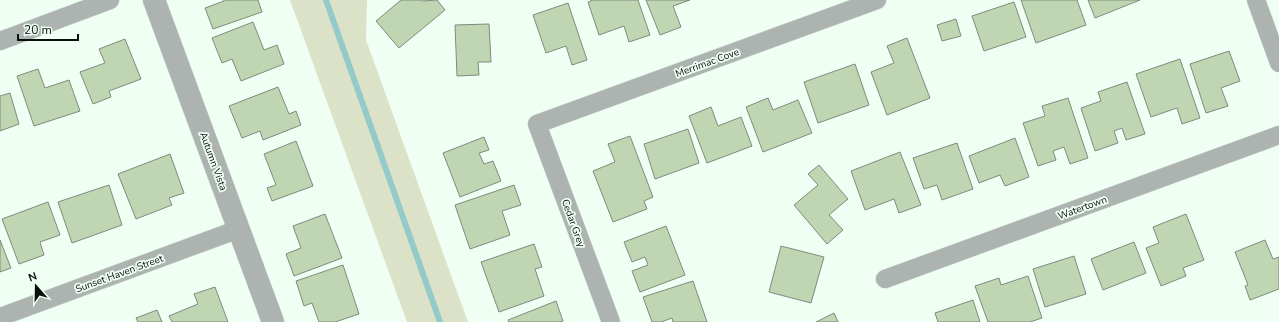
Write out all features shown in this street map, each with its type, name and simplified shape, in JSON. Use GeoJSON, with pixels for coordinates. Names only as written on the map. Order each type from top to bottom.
{"type":"FeatureCollection","features":[{"type":"Feature","properties":{"kind":"street"},"geometry":{"type":"LineString","coordinates":[[0,41],[110,0]]}},
{"type":"Feature","properties":{"kind":"street","name":"Autumn Vista"},"geometry":{"type":"LineString","coordinates":[[154,0],[273,322]]}},
{"type":"Feature","properties":{"kind":"street","name":"Merrimac Cove"},"geometry":{"type":"LineString","coordinates":[[537,124],[877,0]]}},
{"type":"Feature","properties":{"kind":"street"},"geometry":{"type":"LineString","coordinates":[[1256,0],[1279,63]]}},
{"type":"Feature","properties":{"kind":"street","name":"Cedar Grey"},"geometry":{"type":"LineString","coordinates":[[537,124],[611,322]]}},
{"type":"Feature","properties":{"kind":"street","name":"Watertown"},"geometry":{"type":"LineString","coordinates":[[886,279],[1279,135]]}},
{"type":"Feature","properties":{"kind":"street","name":"Sunset Haven Street"},"geometry":{"type":"LineString","coordinates":[[0,317],[239,229]]}},
{"type":"Feature","properties":{"kind":"green space"},"geometry":{"type":"Polygon","coordinates":[[[290,0],[367,0],[366,40],[468,322],[407,322],[290,0]]]}},
{"type":"Feature","properties":{"kind":"building"},"geometry":{"type":"Polygon","coordinates":[[[224,0],[258,0],[262,12],[213,29],[205,8],[224,0]]]}},
{"type":"Feature","properties":{"kind":"building"},"geometry":{"type":"Polygon","coordinates":[[[401,0],[437,0],[445,10],[399,48],[376,21],[401,0]]]}},
{"type":"Feature","properties":{"kind":"building"},"geometry":{"type":"Polygon","coordinates":[[[593,0],[638,0],[650,35],[629,42],[624,26],[599,35],[588,2],[593,0]]]}},
{"type":"Feature","properties":{"kind":"building"},"geometry":{"type":"Polygon","coordinates":[[[646,0],[690,0],[673,6],[681,27],[660,35],[646,0]]]}},
{"type":"Feature","properties":{"kind":"building"},"geometry":{"type":"Polygon","coordinates":[[[1021,0],[1077,0],[1086,25],[1036,43],[1021,0]]]}},
{"type":"Feature","properties":{"kind":"building"},"geometry":{"type":"Polygon","coordinates":[[[1088,0],[1140,0],[1095,18],[1088,0]]]}},
{"type":"Feature","properties":{"kind":"building"},"geometry":{"type":"Polygon","coordinates":[[[1014,2],[1026,37],[984,51],[972,16],[1014,2]]]}},
{"type":"Feature","properties":{"kind":"building"},"geometry":{"type":"Polygon","coordinates":[[[568,3],[587,60],[572,65],[566,46],[546,53],[533,15],[568,3]]]}},
{"type":"Feature","properties":{"kind":"building"},"geometry":{"type":"Polygon","coordinates":[[[956,19],[961,36],[942,41],[937,25],[956,19]]]}},
{"type":"Feature","properties":{"kind":"building"},"geometry":{"type":"Polygon","coordinates":[[[253,22],[264,50],[277,45],[284,64],[241,81],[232,59],[222,63],[212,38],[253,22]]]}},
{"type":"Feature","properties":{"kind":"building"},"geometry":{"type":"Polygon","coordinates":[[[489,24],[491,62],[478,62],[479,75],[457,76],[455,25],[489,24]]]}},
{"type":"Feature","properties":{"kind":"building"},"geometry":{"type":"Polygon","coordinates":[[[907,38],[930,98],[887,115],[871,72],[894,63],[887,46],[907,38]]]}},
{"type":"Feature","properties":{"kind":"building"},"geometry":{"type":"Polygon","coordinates":[[[125,39],[141,79],[109,91],[111,97],[93,104],[80,72],[105,63],[99,49],[125,39]]]}},
{"type":"Feature","properties":{"kind":"building"},"geometry":{"type":"Polygon","coordinates":[[[1229,51],[1240,81],[1221,88],[1228,106],[1206,113],[1190,64],[1229,51]]]}},
{"type":"Feature","properties":{"kind":"building"},"geometry":{"type":"Polygon","coordinates":[[[1180,59],[1200,118],[1182,124],[1177,108],[1151,117],[1136,74],[1180,59]]]}},
{"type":"Feature","properties":{"kind":"building"},"geometry":{"type":"Polygon","coordinates":[[[855,64],[869,105],[818,123],[804,82],[855,64]]]}},
{"type":"Feature","properties":{"kind":"building"},"geometry":{"type":"Polygon","coordinates":[[[38,69],[45,88],[69,80],[80,111],[34,126],[17,76],[38,69]]]}},
{"type":"Feature","properties":{"kind":"building"},"geometry":{"type":"Polygon","coordinates":[[[1127,82],[1145,134],[1126,140],[1122,128],[1114,131],[1118,143],[1095,151],[1081,108],[1101,101],[1098,92],[1127,82]]]}},
{"type":"Feature","properties":{"kind":"building"},"geometry":{"type":"Polygon","coordinates":[[[278,87],[289,114],[296,111],[301,125],[263,140],[260,131],[242,138],[229,106],[278,87]]]}},
{"type":"Feature","properties":{"kind":"building"},"geometry":{"type":"Polygon","coordinates":[[[10,93],[19,124],[0,131],[0,96],[10,93]]]}},
{"type":"Feature","properties":{"kind":"building"},"geometry":{"type":"Polygon","coordinates":[[[768,98],[773,110],[798,100],[812,133],[763,152],[746,107],[768,98]]]}},
{"type":"Feature","properties":{"kind":"building"},"geometry":{"type":"Polygon","coordinates":[[[1068,98],[1088,158],[1070,164],[1064,147],[1053,151],[1056,160],[1038,166],[1023,123],[1045,116],[1042,106],[1068,98]]]}},
{"type":"Feature","properties":{"kind":"building"},"geometry":{"type":"Polygon","coordinates":[[[711,107],[718,126],[741,117],[752,146],[707,163],[689,116],[711,107]]]}},
{"type":"Feature","properties":{"kind":"building"},"geometry":{"type":"Polygon","coordinates":[[[688,129],[699,163],[655,179],[644,144],[688,129]]]}},
{"type":"Feature","properties":{"kind":"building"},"geometry":{"type":"Polygon","coordinates":[[[630,136],[653,197],[644,201],[647,209],[613,222],[593,171],[615,162],[608,144],[630,136]]]}},
{"type":"Feature","properties":{"kind":"building"},"geometry":{"type":"Polygon","coordinates":[[[484,137],[489,150],[479,153],[484,164],[493,161],[501,181],[460,197],[443,153],[484,137]]]}},
{"type":"Feature","properties":{"kind":"building"},"geometry":{"type":"Polygon","coordinates":[[[1015,138],[1029,177],[1005,186],[1000,175],[979,183],[969,156],[1015,138]]]}},
{"type":"Feature","properties":{"kind":"building"},"geometry":{"type":"Polygon","coordinates":[[[296,141],[313,186],[272,201],[267,188],[276,185],[264,154],[296,141]]]}},
{"type":"Feature","properties":{"kind":"building"},"geometry":{"type":"Polygon","coordinates":[[[957,143],[973,189],[942,200],[937,185],[924,189],[913,158],[957,143]]]}},
{"type":"Feature","properties":{"kind":"building"},"geometry":{"type":"Polygon","coordinates":[[[900,152],[921,205],[899,213],[894,199],[865,210],[851,171],[900,152]]]}},
{"type":"Feature","properties":{"kind":"building"},"geometry":{"type":"Polygon","coordinates":[[[170,154],[184,193],[169,198],[172,205],[136,219],[118,174],[170,154]]]}},
{"type":"Feature","properties":{"kind":"building"},"geometry":{"type":"Polygon","coordinates":[[[819,165],[848,199],[829,215],[843,230],[827,244],[794,205],[818,185],[808,174],[819,165]]]}},
{"type":"Feature","properties":{"kind":"building"},"geometry":{"type":"Polygon","coordinates":[[[109,185],[122,225],[72,243],[58,202],[109,185]]]}},
{"type":"Feature","properties":{"kind":"building"},"geometry":{"type":"Polygon","coordinates":[[[514,185],[521,205],[502,211],[510,235],[470,249],[455,205],[514,185]]]}},
{"type":"Feature","properties":{"kind":"building"},"geometry":{"type":"Polygon","coordinates":[[[48,202],[60,235],[40,242],[44,255],[19,264],[2,219],[48,202]]]}},
{"type":"Feature","properties":{"kind":"building"},"geometry":{"type":"Polygon","coordinates":[[[325,214],[342,258],[294,276],[286,254],[301,248],[293,226],[325,214]]]}},
{"type":"Feature","properties":{"kind":"building"},"geometry":{"type":"Polygon","coordinates":[[[1186,214],[1204,260],[1183,268],[1186,276],[1161,286],[1146,248],[1159,243],[1153,227],[1186,214]]]}},
{"type":"Feature","properties":{"kind":"building"},"geometry":{"type":"Polygon","coordinates":[[[666,226],[685,275],[640,292],[632,271],[648,265],[645,257],[632,262],[624,242],[666,226]]]}},
{"type":"Feature","properties":{"kind":"building"},"geometry":{"type":"Polygon","coordinates":[[[0,240],[11,268],[0,272],[0,240]]]}},
{"type":"Feature","properties":{"kind":"building"},"geometry":{"type":"Polygon","coordinates":[[[1265,240],[1273,259],[1279,257],[1279,289],[1250,300],[1245,286],[1248,285],[1235,252],[1265,240]]]}},
{"type":"Feature","properties":{"kind":"building"},"geometry":{"type":"Polygon","coordinates":[[[1134,242],[1146,273],[1103,290],[1091,259],[1134,242]]]}},
{"type":"Feature","properties":{"kind":"building"},"geometry":{"type":"Polygon","coordinates":[[[534,244],[542,267],[535,269],[544,296],[499,312],[481,262],[534,244]]]}},
{"type":"Feature","properties":{"kind":"building"},"geometry":{"type":"Polygon","coordinates":[[[781,246],[824,257],[811,303],[769,292],[781,246]]]}},
{"type":"Feature","properties":{"kind":"building"},"geometry":{"type":"Polygon","coordinates":[[[1074,256],[1086,294],[1045,307],[1033,269],[1074,256]]]}},
{"type":"Feature","properties":{"kind":"building"},"geometry":{"type":"Polygon","coordinates":[[[343,265],[359,314],[335,322],[319,322],[312,303],[304,306],[296,281],[343,265]]]}},
{"type":"Feature","properties":{"kind":"building"},"geometry":{"type":"Polygon","coordinates":[[[1028,276],[1042,318],[1030,322],[988,322],[975,286],[999,278],[1001,285],[1028,276]]]}},
{"type":"Feature","properties":{"kind":"building"},"geometry":{"type":"Polygon","coordinates":[[[693,281],[707,322],[673,322],[672,318],[661,322],[652,322],[643,297],[693,281]]]}},
{"type":"Feature","properties":{"kind":"building"},"geometry":{"type":"Polygon","coordinates":[[[215,287],[228,322],[172,322],[169,316],[198,304],[194,294],[215,287]]]}},
{"type":"Feature","properties":{"kind":"building"},"geometry":{"type":"Polygon","coordinates":[[[973,300],[980,322],[938,322],[935,313],[973,300]]]}},
{"type":"Feature","properties":{"kind":"building"},"geometry":{"type":"Polygon","coordinates":[[[556,301],[563,321],[509,322],[508,320],[556,301]]]}},
{"type":"Feature","properties":{"kind":"building"},"geometry":{"type":"Polygon","coordinates":[[[157,310],[162,322],[138,322],[136,318],[157,310]]]}},
{"type":"Feature","properties":{"kind":"building"},"geometry":{"type":"Polygon","coordinates":[[[834,313],[838,322],[816,322],[834,313]]]}},
{"type":"Feature","properties":{"kind":"waterway"},"geometry":{"type":"LineString","coordinates":[[326,0],[440,322]]}}]}
